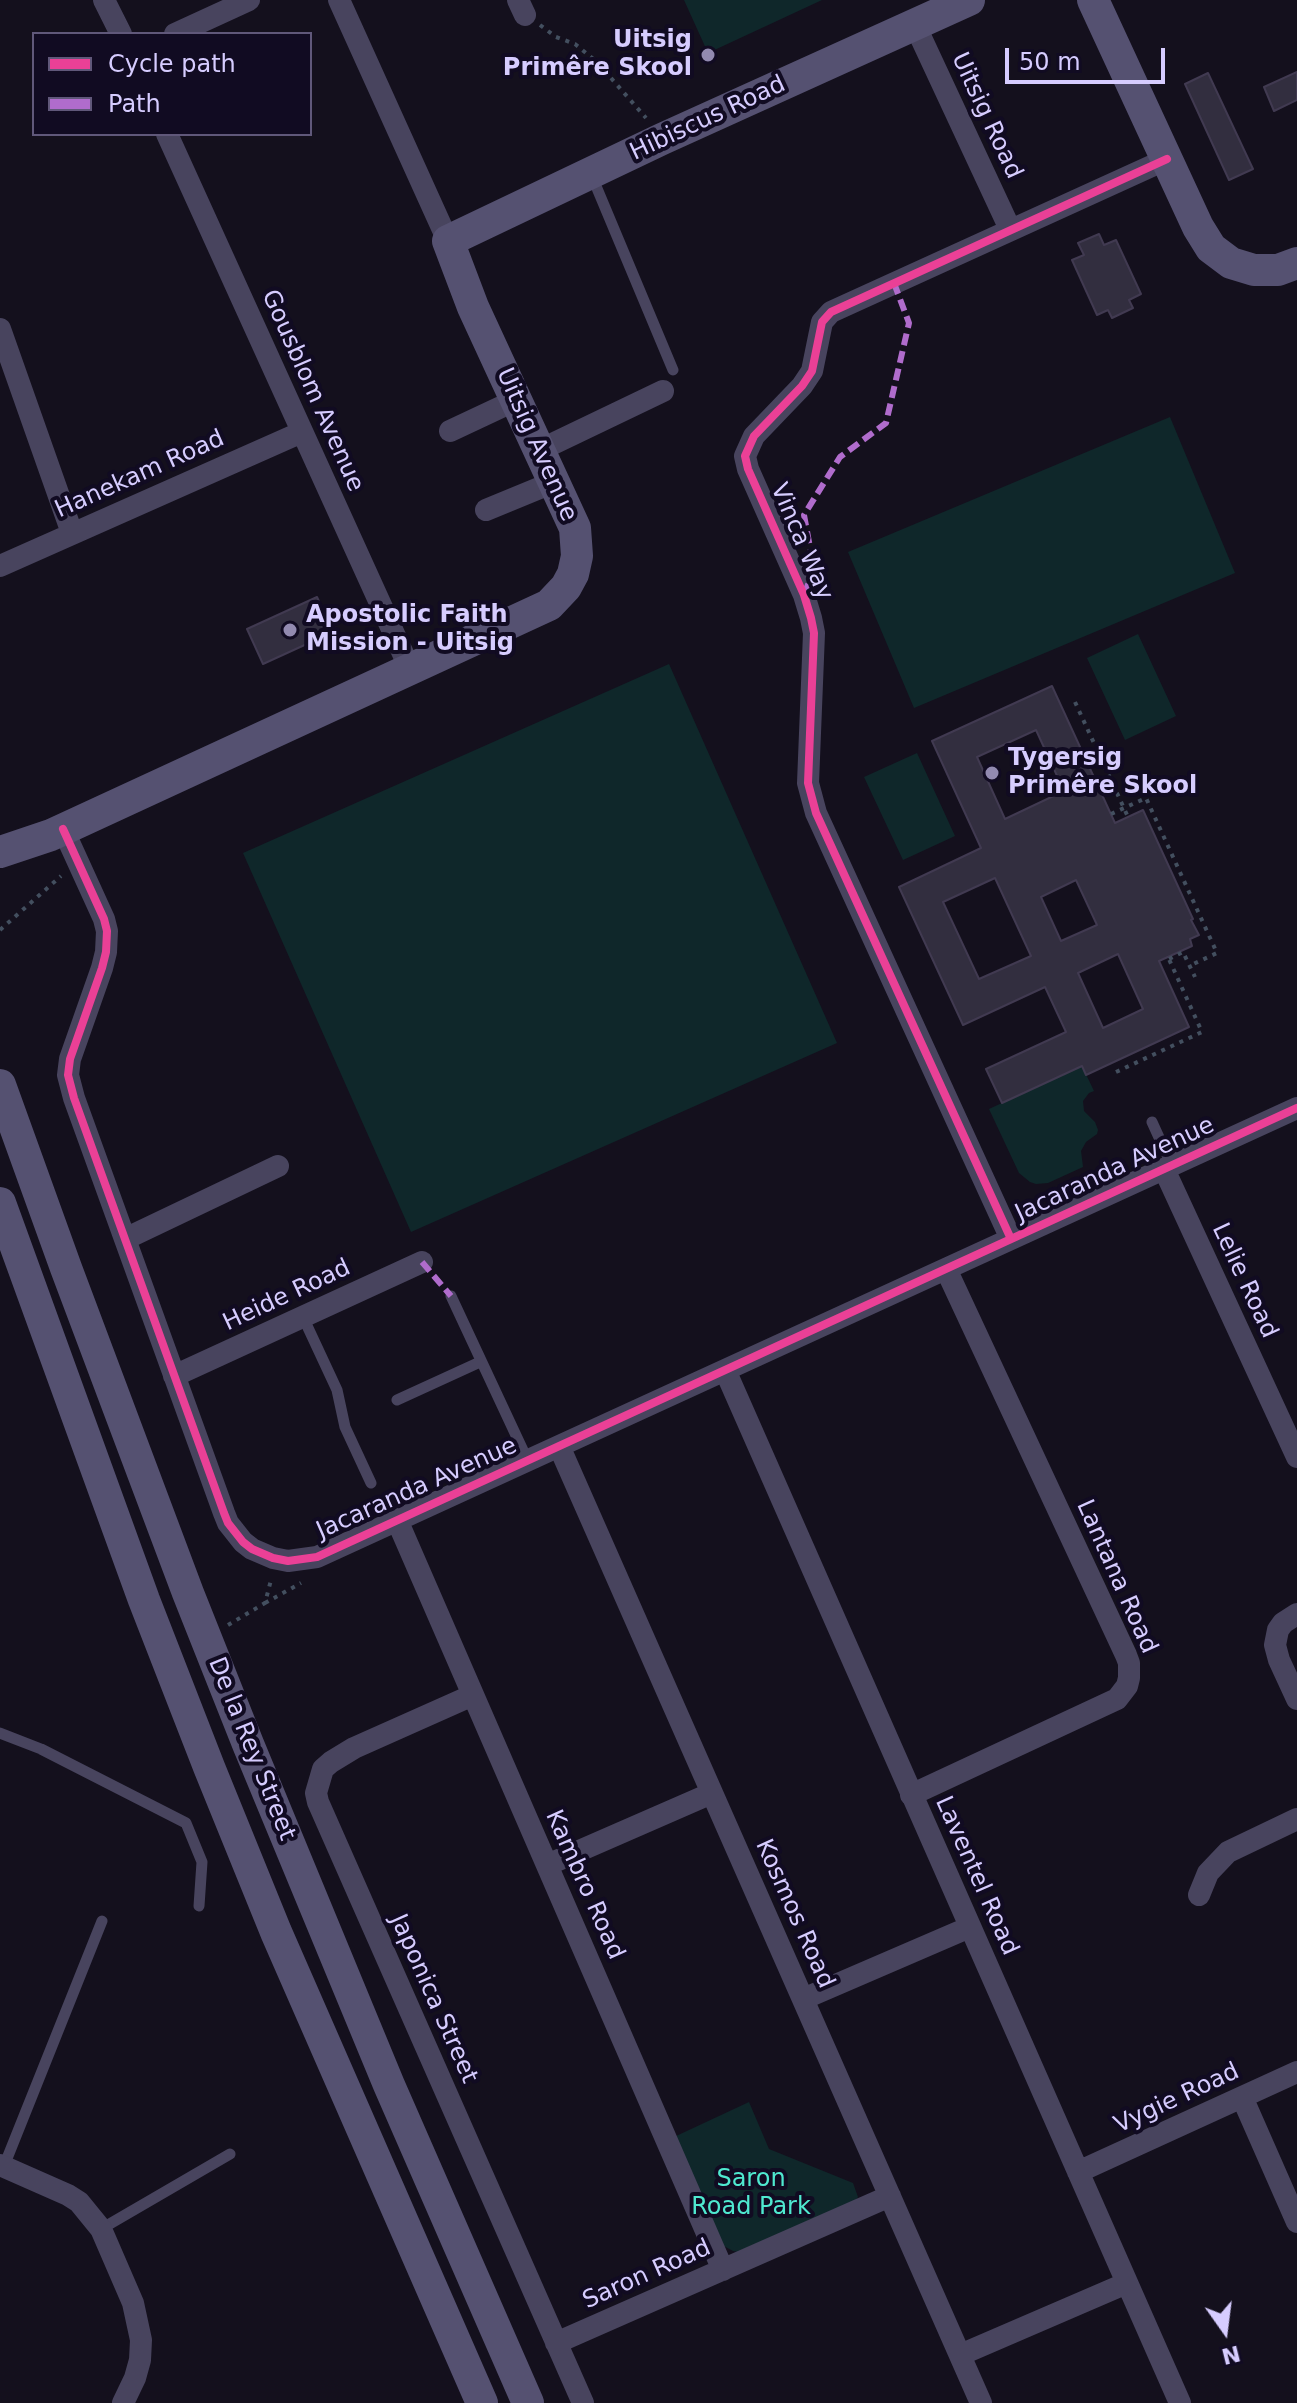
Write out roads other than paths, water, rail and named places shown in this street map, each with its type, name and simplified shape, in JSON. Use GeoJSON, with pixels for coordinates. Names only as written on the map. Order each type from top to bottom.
{"type":"FeatureCollection","features":[{"type":"Feature","properties":{"kind":"main road","name":"Hibiscus Road"},"geometry":{"type":"LineString","coordinates":[[448,241],[662,139],[969,0]]}},
{"type":"Feature","properties":{"kind":"main road"},"geometry":{"type":"LineString","coordinates":[[1093,0],[1211,248],[1242,268],[1266,271],[1297,263]]}},
{"type":"Feature","properties":{"kind":"main road","name":"Uitsig Avenue"},"geometry":{"type":"LineString","coordinates":[[0,852],[57,832],[529,616],[549,605],[566,587],[575,565],[575,528],[469,297],[448,241]]}},
{"type":"Feature","properties":{"kind":"main road","name":"Uitsig Avenue"},"geometry":{"type":"LineString","coordinates":[[0,871],[57,832]]}},
{"type":"Feature","properties":{"kind":"main road","name":"De la Rey Street"},"geometry":{"type":"LineString","coordinates":[[0,1085],[171,1549],[237,1717],[389,2085],[528,2403]]}},
{"type":"Feature","properties":{"kind":"main road","name":"De la Rey Street"},"geometry":{"type":"LineString","coordinates":[[0,1203],[144,1600],[226,1808],[276,1932],[482,2403]]}},
{"type":"Feature","properties":{"kind":"street"},"geometry":{"type":"LineString","coordinates":[[104,0],[120,32]]}},
{"type":"Feature","properties":{"kind":"street"},"geometry":{"type":"LineString","coordinates":[[179,32],[249,0]]}},
{"type":"Feature","properties":{"kind":"street","name":"Uitsig Avenue"},"geometry":{"type":"LineString","coordinates":[[339,0],[448,241]]}},
{"type":"Feature","properties":{"kind":"street","name":"Uitsig Road"},"geometry":{"type":"LineString","coordinates":[[915,25],[1010,229]]}},
{"type":"Feature","properties":{"kind":"street","name":"Gousblom Avenue"},"geometry":{"type":"LineString","coordinates":[[168,136],[410,669]]}},
{"type":"Feature","properties":{"kind":"street","name":"Vinca Way"},"geometry":{"type":"LineString","coordinates":[[1011,1239],[816,813],[808,783],[814,633],[804,595],[745,456],[754,436],[802,386],[812,371],[822,322],[831,312],[1167,159]]}},
{"type":"Feature","properties":{"kind":"street"},"geometry":{"type":"LineString","coordinates":[[0,329],[72,533]]}},
{"type":"Feature","properties":{"kind":"street"},"geometry":{"type":"LineString","coordinates":[[540,450],[663,391]]}},
{"type":"Feature","properties":{"kind":"street"},"geometry":{"type":"LineString","coordinates":[[450,431],[516,400]]}},
{"type":"Feature","properties":{"kind":"street","name":"Hanekam Road"},"geometry":{"type":"LineString","coordinates":[[0,566],[302,432]]}},
{"type":"Feature","properties":{"kind":"street"},"geometry":{"type":"LineString","coordinates":[[486,510],[554,482]]}},
{"type":"Feature","properties":{"kind":"street","name":"Jacaranda Avenue"},"geometry":{"type":"LineString","coordinates":[[57,832],[104,919],[107,931],[102,968],[73,1047],[68,1075],[74,1098],[224,1513],[235,1533],[252,1549],[273,1558],[303,1560],[317,1557],[1297,1108]]}},
{"type":"Feature","properties":{"kind":"street"},"geometry":{"type":"LineString","coordinates":[[125,1239],[278,1166]]}},
{"type":"Feature","properties":{"kind":"street","name":"Lelie Road"},"geometry":{"type":"LineString","coordinates":[[1168,1167],[1297,1457]]}},
{"type":"Feature","properties":{"kind":"street","name":"Heide Road"},"geometry":{"type":"LineString","coordinates":[[174,1376],[422,1262]]}},
{"type":"Feature","properties":{"kind":"street","name":"Lantana Road"},"geometry":{"type":"LineString","coordinates":[[911,1795],[1117,1699],[1127,1686],[1130,1671],[1126,1655],[946,1269]]}},
{"type":"Feature","properties":{"kind":"street","name":"Laventel Road"},"geometry":{"type":"LineString","coordinates":[[725,1370],[1180,2403]]}},
{"type":"Feature","properties":{"kind":"street","name":"Kosmos Road"},"geometry":{"type":"LineString","coordinates":[[559,1446],[981,2403]]}},
{"type":"Feature","properties":{"kind":"street","name":"Kambro Road"},"geometry":{"type":"LineString","coordinates":[[397,1520],[723,2270]]}},
{"type":"Feature","properties":{"kind":"street"},"geometry":{"type":"LineString","coordinates":[[1297,1614],[1278,1630],[1275,1645],[1297,1699]]}},
{"type":"Feature","properties":{"kind":"street","name":"Japonica Street"},"geometry":{"type":"LineString","coordinates":[[473,1695],[354,1748],[331,1762],[323,1769],[316,1793],[583,2403]]}},
{"type":"Feature","properties":{"kind":"street"},"geometry":{"type":"LineString","coordinates":[[547,1865],[712,1793]]}},
{"type":"Feature","properties":{"kind":"street"},"geometry":{"type":"LineString","coordinates":[[1199,1895],[1208,1873],[1228,1852],[1297,1819]]}},
{"type":"Feature","properties":{"kind":"street"},"geometry":{"type":"LineString","coordinates":[[803,1999],[970,1927]]}},
{"type":"Feature","properties":{"kind":"street","name":"Vygie Road"},"geometry":{"type":"LineString","coordinates":[[1078,2172],[1297,2072]]}},
{"type":"Feature","properties":{"kind":"street"},"geometry":{"type":"LineString","coordinates":[[1242,2097],[1297,2222]]}},
{"type":"Feature","properties":{"kind":"street"},"geometry":{"type":"LineString","coordinates":[[2,2165],[79,2202],[101,2229],[133,2303],[141,2340],[140,2360],[127,2402]]}},
{"type":"Feature","properties":{"kind":"street","name":"Saron Road"},"geometry":{"type":"LineString","coordinates":[[556,2343],[890,2196]]}},
{"type":"Feature","properties":{"kind":"street"},"geometry":{"type":"LineString","coordinates":[[960,2355],[1127,2283]]}},
{"type":"Feature","properties":{"kind":"lane"},"geometry":{"type":"LineString","coordinates":[[590,173],[673,370]]}},
{"type":"Feature","properties":{"kind":"lane"},"geometry":{"type":"LineString","coordinates":[[1152,1122],[1168,1167]]}},
{"type":"Feature","properties":{"kind":"lane"},"geometry":{"type":"LineString","coordinates":[[451,1296],[528,1461]]}},
{"type":"Feature","properties":{"kind":"lane"},"geometry":{"type":"LineString","coordinates":[[303,1317],[337,1390],[345,1427],[371,1483]]}},
{"type":"Feature","properties":{"kind":"lane"},"geometry":{"type":"LineString","coordinates":[[397,1400],[480,1362]]}},
{"type":"Feature","properties":{"kind":"lane"},"geometry":{"type":"LineString","coordinates":[[0,1733],[41,1749],[186,1823],[202,1862],[199,1906]]}},
{"type":"Feature","properties":{"kind":"lane"},"geometry":{"type":"LineString","coordinates":[[2,2165],[102,1921]]}},
{"type":"Feature","properties":{"kind":"lane"},"geometry":{"type":"LineString","coordinates":[[101,2229],[230,2154]]}},
{"type":"Feature","properties":{"kind":"place","name":"Uitsig Primêre Skool"},"geometry":{"type":"Point","coordinates":[708,55]}},
{"type":"Feature","properties":{"kind":"place","name":"Apostolic Faith Mission - Uitsig"},"geometry":{"type":"Point","coordinates":[290,630]}},
{"type":"Feature","properties":{"kind":"place","name":"Tygersig Primêre Skool"},"geometry":{"type":"Point","coordinates":[992,773]}},
{"type":"Feature","properties":{"kind":"park label","name":"Saron Road Park"},"geometry":{"type":"Point","coordinates":[751,2194]}}]}
